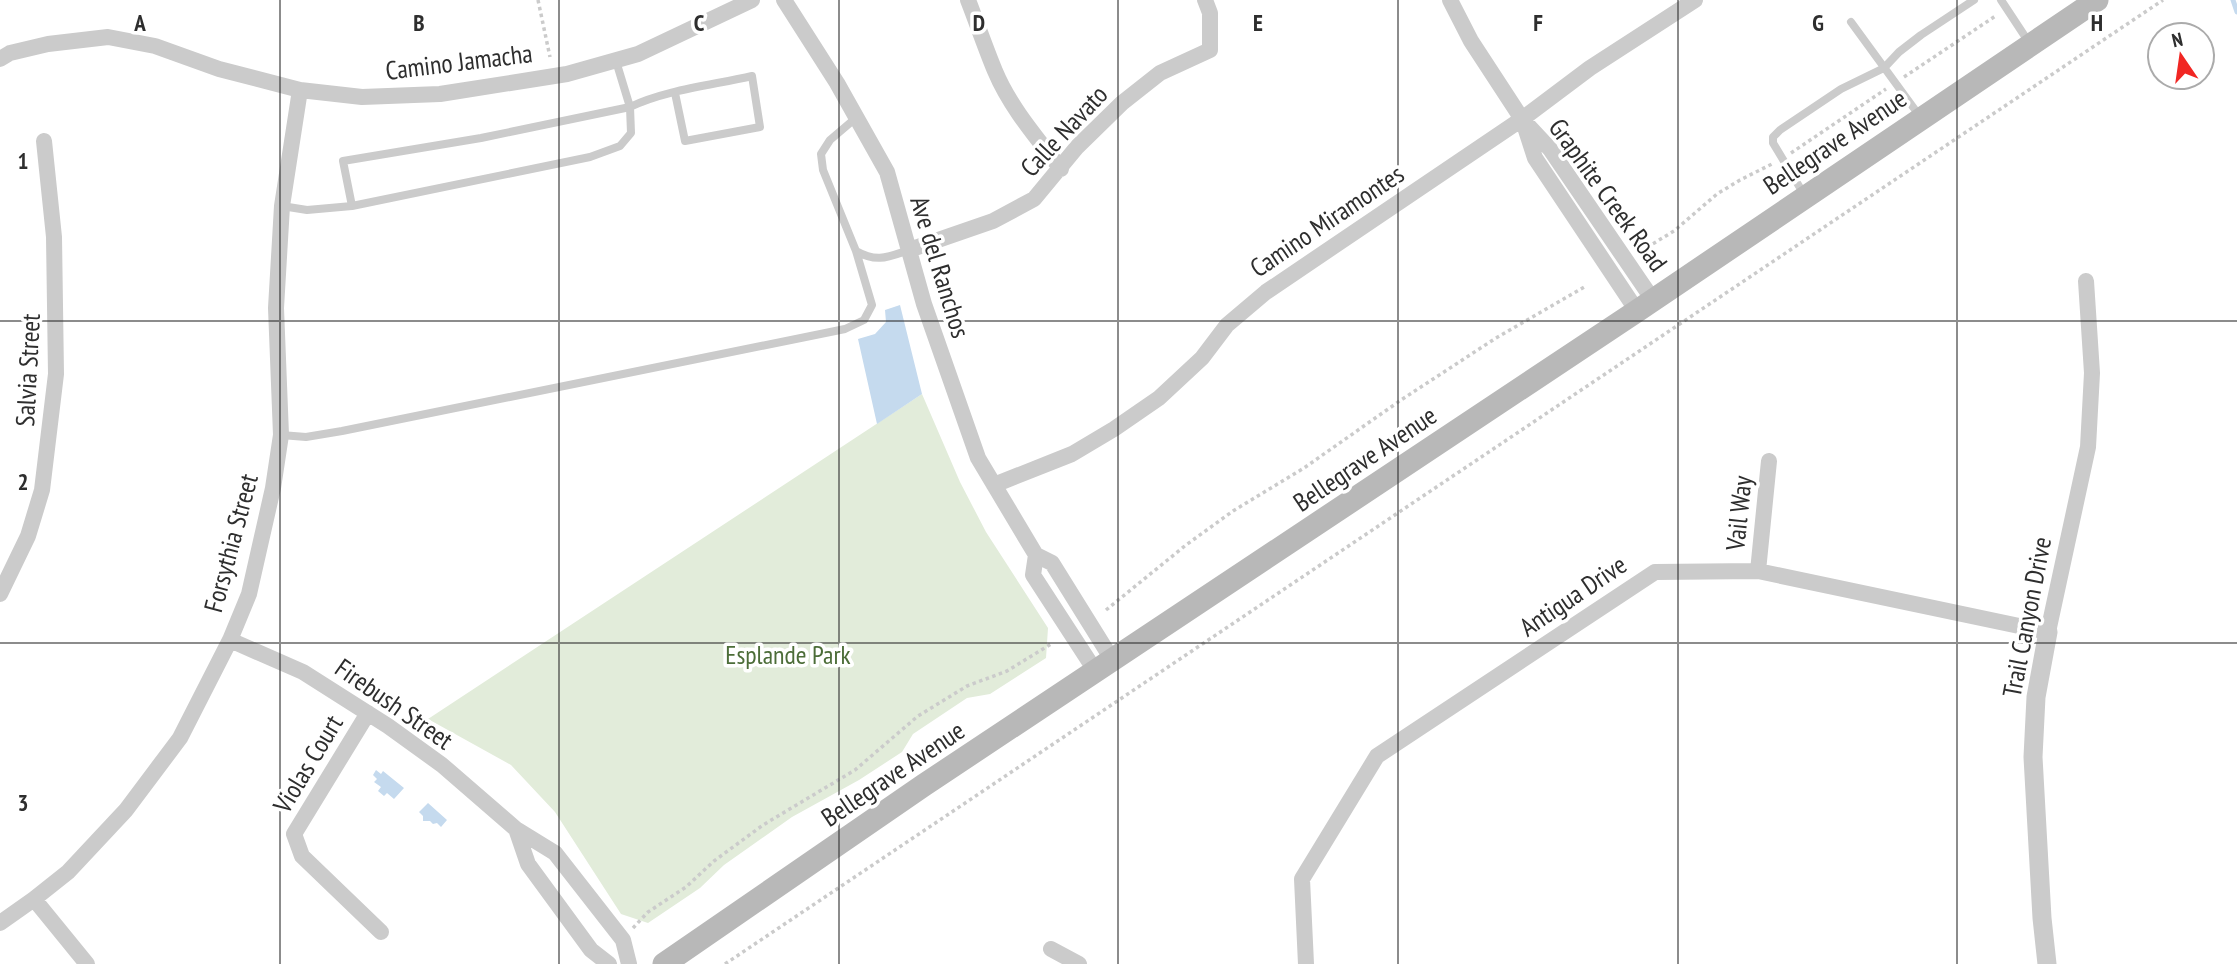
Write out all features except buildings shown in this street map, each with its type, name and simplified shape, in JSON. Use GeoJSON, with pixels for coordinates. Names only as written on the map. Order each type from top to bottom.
{"type":"FeatureCollection","features":[{"type":"Feature","properties":{"kind":"main road","name":"Bellegrave Avenue"},"geometry":{"type":"LineString","coordinates":[[664,964],[924,786],[1645,306],[2097,0]]}},
{"type":"Feature","properties":{"kind":"street","name":"Camino Jamacha"},"geometry":{"type":"LineString","coordinates":[[0,59],[10,53],[48,44],[108,37],[155,46],[219,69],[300,90],[362,97],[440,94],[567,74],[616,61],[693,30],[752,0]]}},
{"type":"Feature","properties":{"kind":"street","name":"Ave del Ranchos"},"geometry":{"type":"LineString","coordinates":[[784,0],[857,117],[887,172],[924,304],[978,458],[1036,555],[1033,575],[1105,666]]}},
{"type":"Feature","properties":{"kind":"street"},"geometry":{"type":"LineString","coordinates":[[968,0],[995,72],[1011,102],[1060,169]]}},
{"type":"Feature","properties":{"kind":"street","name":"Calle Navato"},"geometry":{"type":"LineString","coordinates":[[909,250],[993,221],[1034,199],[1077,147],[1122,103],[1160,73],[1210,50],[1210,13],[1205,0]]}},
{"type":"Feature","properties":{"kind":"street","name":"Graphite Creek Road"},"geometry":{"type":"LineString","coordinates":[[1450,0],[1471,41],[1522,119],[1550,149],[1645,306]]}},
{"type":"Feature","properties":{"kind":"street","name":"Camino Miramontes"},"geometry":{"type":"LineString","coordinates":[[994,485],[1072,454],[1159,398],[1202,358],[1227,325],[1265,292],[1522,119],[1590,68],[1695,0]]}},
{"type":"Feature","properties":{"kind":"street","name":"Forsythia Street"},"geometry":{"type":"LineString","coordinates":[[0,923],[68,872],[127,810],[180,738],[230,640],[249,594],[273,488],[281,435],[276,308],[282,206],[300,90]]}},
{"type":"Feature","properties":{"kind":"street","name":"Salvia Street"},"geometry":{"type":"LineString","coordinates":[[0,594],[28,536],[42,490],[56,374],[54,237],[44,141]]}},
{"type":"Feature","properties":{"kind":"street","name":"Trail Canyon Drive"},"geometry":{"type":"LineString","coordinates":[[2048,964],[2042,918],[2034,757],[2036,697],[2088,447],[2092,373],[2087,281]]}},
{"type":"Feature","properties":{"kind":"street","name":"Vail Way"},"geometry":{"type":"LineString","coordinates":[[1758,571],[1769,461]]}},
{"type":"Feature","properties":{"kind":"street","name":"Antigua Drive"},"geometry":{"type":"LineString","coordinates":[[1306,964],[1301,879],[1377,756],[1655,572],[1758,571],[2048,632]]}},
{"type":"Feature","properties":{"kind":"street","name":"Firebush Street"},"geometry":{"type":"LineString","coordinates":[[230,640],[303,671],[368,713],[442,765],[516,829],[555,853],[623,940],[629,964]]}},
{"type":"Feature","properties":{"kind":"street","name":"Violas Court"},"geometry":{"type":"LineString","coordinates":[[368,713],[294,834],[302,856],[381,932]]}},
{"type":"Feature","properties":{"kind":"street"},"geometry":{"type":"LineString","coordinates":[[516,829],[528,864],[591,950],[609,964]]}},
{"type":"Feature","properties":{"kind":"street"},"geometry":{"type":"LineString","coordinates":[[34,900],[87,964]]}},
{"type":"Feature","properties":{"kind":"street"},"geometry":{"type":"LineString","coordinates":[[1051,949],[1079,964]]}},
{"type":"Feature","properties":{"kind":"lane"},"geometry":{"type":"LineString","coordinates":[[1805,196],[1773,143],[1773,137],[1841,89],[1884,68],[1914,40],[1974,0]]}},
{"type":"Feature","properties":{"kind":"lane"},"geometry":{"type":"LineString","coordinates":[[2001,0],[2030,45]]}},
{"type":"Feature","properties":{"kind":"lane"},"geometry":{"type":"LineString","coordinates":[[1852,22],[1920,118]]}},
{"type":"Feature","properties":{"kind":"lane"},"geometry":{"type":"LineString","coordinates":[[282,206],[307,210],[352,206],[590,157],[620,146],[631,133],[630,107],[616,61]]}},
{"type":"Feature","properties":{"kind":"lane"},"geometry":{"type":"LineString","coordinates":[[352,206],[343,161],[481,138],[630,107],[645,100],[675,93],[752,76],[760,127],[685,141],[675,93]]}},
{"type":"Feature","properties":{"kind":"lane"},"geometry":{"type":"LineString","coordinates":[[281,435],[306,437],[342,431],[845,329],[864,320],[872,305],[856,251],[823,170],[821,154],[830,140],[857,117]]}},
{"type":"Feature","properties":{"kind":"lane"},"geometry":{"type":"LineString","coordinates":[[856,251],[867,258],[883,258],[909,250]]}},
{"type":"Feature","properties":{"kind":"path"},"geometry":{"type":"LineString","coordinates":[[538,0],[550,57]]}},
{"type":"Feature","properties":{"kind":"path"},"geometry":{"type":"LineString","coordinates":[[725,964],[2163,0]]}},
{"type":"Feature","properties":{"kind":"path"},"geometry":{"type":"LineString","coordinates":[[1641,251],[1674,231],[1717,194],[1782,159],[2006,8]]}},
{"type":"Feature","properties":{"kind":"path"},"geometry":{"type":"LineString","coordinates":[[1106,610],[1233,511],[1313,463],[1401,400],[1496,338],[1586,286]]}},
{"type":"Feature","properties":{"kind":"path"},"geometry":{"type":"LineString","coordinates":[[632,930],[648,912],[686,887],[714,860],[763,825],[855,770],[918,716],[967,686],[1007,671],[1051,644]]}},
{"type":"Feature","properties":{"kind":"green space","name":"Esplande Park"},"geometry":{"type":"Polygon","coordinates":[[[922,394],[960,482],[986,532],[1048,628],[1046,658],[990,694],[967,698],[913,734],[902,752],[859,780],[792,817],[724,865],[700,888],[648,923],[621,914],[555,812],[511,765],[428,719],[922,394]]]}},
{"type":"Feature","properties":{"kind":"water"},"geometry":{"type":"Polygon","coordinates":[[[900,305],[922,394],[877,424],[858,339],[875,334],[886,322],[885,310],[900,305]]]}},
{"type":"Feature","properties":{"kind":"water"},"geometry":{"type":"Polygon","coordinates":[[[376,770],[381,774],[383,771],[404,788],[394,799],[387,793],[384,796],[378,791],[381,787],[374,782],[377,779],[373,775],[376,770]]]}},
{"type":"Feature","properties":{"kind":"water"},"geometry":{"type":"Polygon","coordinates":[[[428,803],[447,820],[441,827],[437,823],[423,821],[419,812],[428,803]]]}},
{"type":"Feature","properties":{"kind":"waterway"},"geometry":{"type":"LineString","coordinates":[[2233,0],[2237,12]]}}]}
